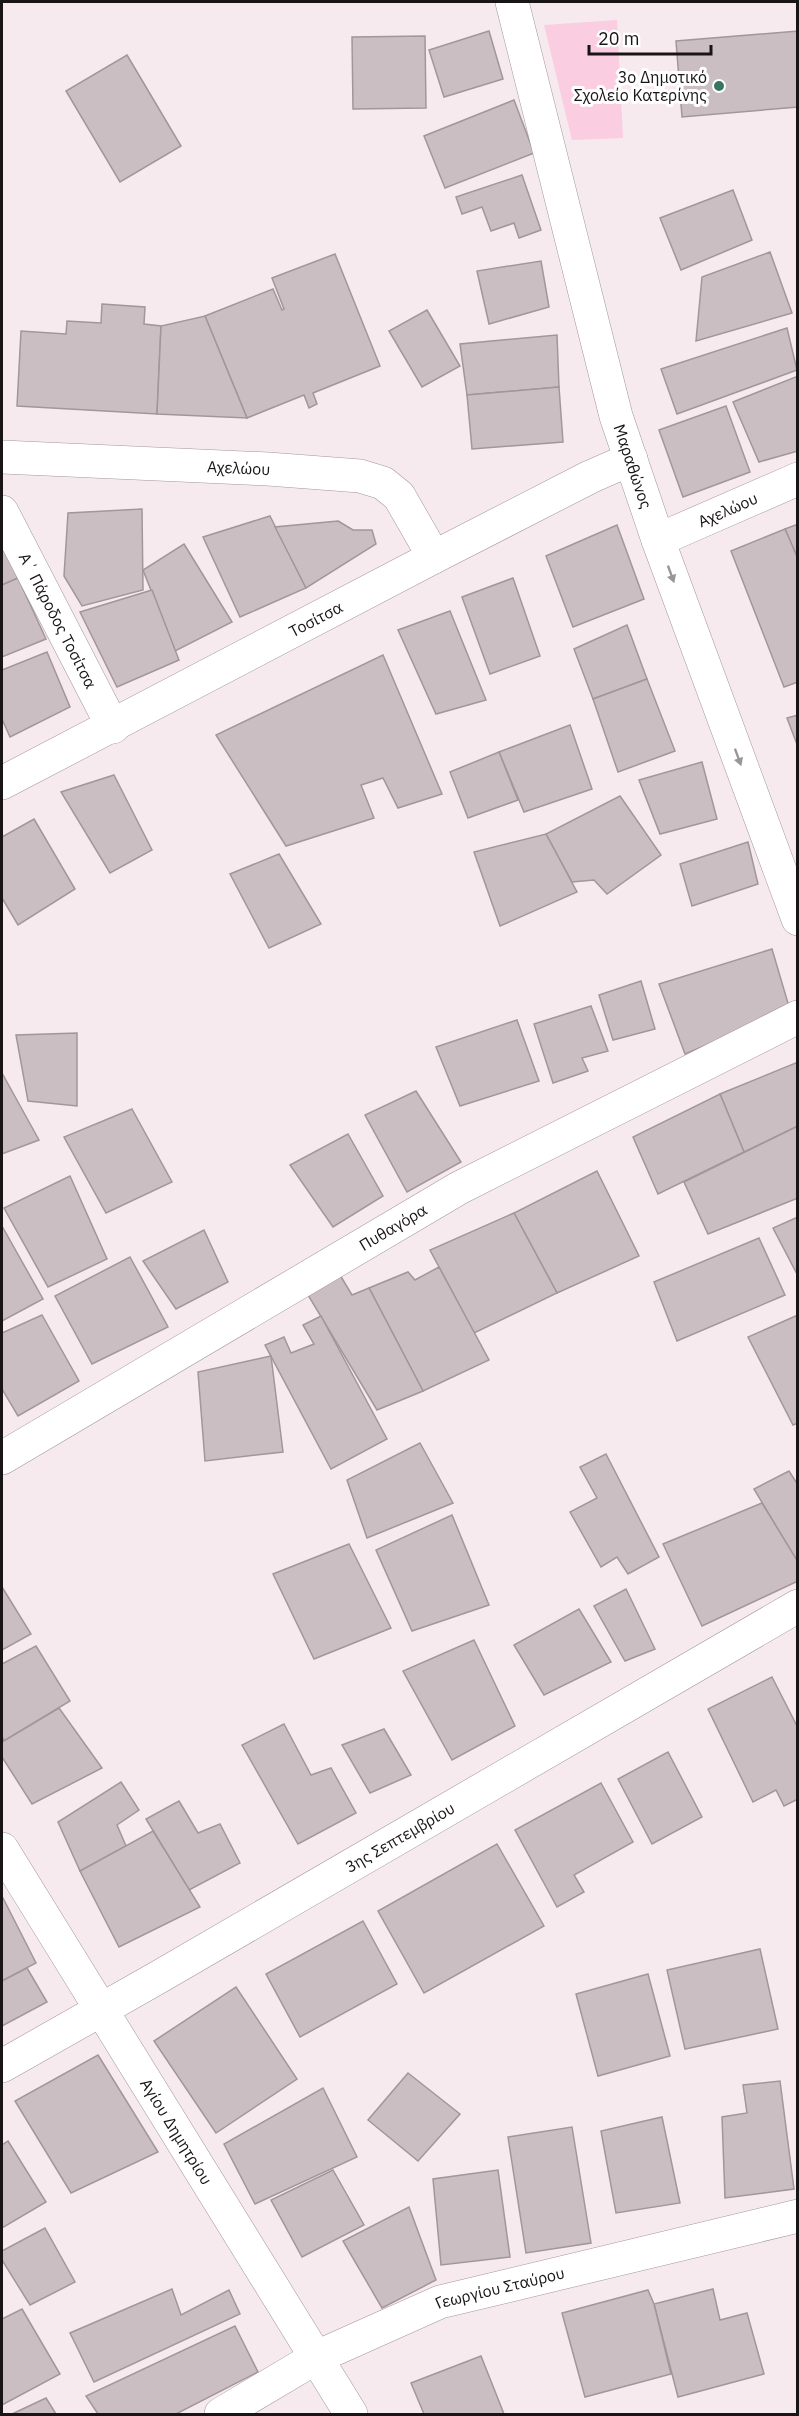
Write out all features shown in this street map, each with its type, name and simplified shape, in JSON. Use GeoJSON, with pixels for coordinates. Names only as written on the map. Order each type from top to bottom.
{"type":"FeatureCollection","features":[{"type":"Feature","properties":{"kind":"street","name":"Μαραθώνος"},"geometry":{"type":"LineString","coordinates":[[518,2],[616,416],[658,540],[798,919]]}},
{"type":"Feature","properties":{"kind":"street","name":"Αχελώου"},"geometry":{"type":"LineString","coordinates":[[2,457],[268,469],[360,476],[383,483],[399,496],[434,557]]}},
{"type":"Feature","properties":{"kind":"street","name":"Τοσίτσα"},"geometry":{"type":"LineString","coordinates":[[2,783],[113,727],[434,557],[590,477],[631,459]]}},
{"type":"Feature","properties":{"kind":"street","name":"Αχελώου"},"geometry":{"type":"LineString","coordinates":[[658,540],[798,479]]}},
{"type":"Feature","properties":{"kind":"street","name":"Α΄ Πάροδος Τοσίτσα"},"geometry":{"type":"LineString","coordinates":[[2,512],[113,727]]}},
{"type":"Feature","properties":{"kind":"street","name":"Πυθαγόρα"},"geometry":{"type":"LineString","coordinates":[[2,1458],[459,1188],[798,1017]]}},
{"type":"Feature","properties":{"kind":"street","name":"3ης Σεπτεμβρίου"},"geometry":{"type":"LineString","coordinates":[[2,2066],[798,1606]]}},
{"type":"Feature","properties":{"kind":"street","name":"Αγίου Δημητρίου"},"geometry":{"type":"LineString","coordinates":[[2,1849],[318,2357],[351,2415]]}},
{"type":"Feature","properties":{"kind":"street","name":"Γεωργίου Σταύρου"},"geometry":{"type":"LineString","coordinates":[[221,2415],[318,2357],[440,2302],[798,2216]]}},
{"type":"Feature","properties":{"kind":"shaded area"},"geometry":{"type":"Polygon","coordinates":[[[617,20],[623,138],[572,140],[544,25],[617,20]]]}},
{"type":"Feature","properties":{"kind":"building"},"geometry":{"type":"Polygon","coordinates":[[[489,31],[503,79],[444,97],[429,50],[489,31]]]}},
{"type":"Feature","properties":{"kind":"building"},"geometry":{"type":"Polygon","coordinates":[[[798,31],[798,107],[682,117],[676,41],[798,31]]]}},
{"type":"Feature","properties":{"kind":"building"},"geometry":{"type":"Polygon","coordinates":[[[425,36],[426,108],[353,109],[352,37],[425,36]]]}},
{"type":"Feature","properties":{"kind":"building"},"geometry":{"type":"Polygon","coordinates":[[[127,55],[181,146],[120,182],[66,91],[127,55]]]}},
{"type":"Feature","properties":{"kind":"building"},"geometry":{"type":"Polygon","coordinates":[[[514,100],[534,153],[445,188],[424,136],[514,100]]]}},
{"type":"Feature","properties":{"kind":"building"},"geometry":{"type":"Polygon","coordinates":[[[522,175],[541,230],[519,238],[514,223],[491,231],[482,207],[462,214],[456,197],[522,175]]]}},
{"type":"Feature","properties":{"kind":"building"},"geometry":{"type":"Polygon","coordinates":[[[733,190],[752,240],[681,270],[660,218],[733,190]]]}},
{"type":"Feature","properties":{"kind":"building"},"geometry":{"type":"Polygon","coordinates":[[[770,252],[792,313],[696,341],[702,277],[770,252]]]}},
{"type":"Feature","properties":{"kind":"building"},"geometry":{"type":"Polygon","coordinates":[[[335,254],[380,366],[313,393],[317,404],[309,408],[304,395],[247,418],[205,316],[273,289],[282,310],[284,309],[272,278],[335,254]]]}},
{"type":"Feature","properties":{"kind":"building"},"geometry":{"type":"Polygon","coordinates":[[[541,261],[549,307],[489,324],[477,271],[541,261]]]}},
{"type":"Feature","properties":{"kind":"building"},"geometry":{"type":"Polygon","coordinates":[[[102,304],[145,307],[144,324],[161,326],[157,414],[17,406],[21,331],[66,334],[67,321],[101,323],[102,304]]]}},
{"type":"Feature","properties":{"kind":"building"},"geometry":{"type":"Polygon","coordinates":[[[427,310],[460,366],[422,387],[389,331],[427,310]]]}},
{"type":"Feature","properties":{"kind":"building"},"geometry":{"type":"Polygon","coordinates":[[[205,316],[247,418],[157,414],[161,326],[205,316]]]}},
{"type":"Feature","properties":{"kind":"building"},"geometry":{"type":"Polygon","coordinates":[[[787,328],[797,370],[677,414],[661,369],[787,328]]]}},
{"type":"Feature","properties":{"kind":"building"},"geometry":{"type":"Polygon","coordinates":[[[557,335],[559,387],[467,395],[460,344],[557,335]]]}},
{"type":"Feature","properties":{"kind":"building"},"geometry":{"type":"Polygon","coordinates":[[[798,376],[798,451],[759,462],[733,402],[798,376]]]}},
{"type":"Feature","properties":{"kind":"building"},"geometry":{"type":"Polygon","coordinates":[[[559,387],[563,442],[472,449],[467,395],[559,387]]]}},
{"type":"Feature","properties":{"kind":"building"},"geometry":{"type":"Polygon","coordinates":[[[726,406],[750,472],[683,497],[659,430],[726,406]]]}},
{"type":"Feature","properties":{"kind":"building"},"geometry":{"type":"Polygon","coordinates":[[[142,509],[143,590],[82,606],[64,576],[68,513],[142,509]]]}},
{"type":"Feature","properties":{"kind":"building"},"geometry":{"type":"Polygon","coordinates":[[[270,516],[306,588],[240,617],[203,537],[270,516]]]}},
{"type":"Feature","properties":{"kind":"building"},"geometry":{"type":"Polygon","coordinates":[[[338,521],[353,530],[372,530],[376,544],[306,588],[275,527],[338,521]]]}},
{"type":"Feature","properties":{"kind":"building"},"geometry":{"type":"Polygon","coordinates":[[[798,524],[798,559],[785,529],[798,524]]]}},
{"type":"Feature","properties":{"kind":"building"},"geometry":{"type":"Polygon","coordinates":[[[617,525],[644,599],[573,627],[546,556],[617,525]]]}},
{"type":"Feature","properties":{"kind":"building"},"geometry":{"type":"Polygon","coordinates":[[[785,529],[798,559],[798,682],[784,687],[731,551],[785,529]]]}},
{"type":"Feature","properties":{"kind":"building"},"geometry":{"type":"Polygon","coordinates":[[[2,543],[18,578],[2,585],[2,543]]]}},
{"type":"Feature","properties":{"kind":"building"},"geometry":{"type":"Polygon","coordinates":[[[184,544],[232,622],[175,651],[143,570],[184,544]]]}},
{"type":"Feature","properties":{"kind":"building"},"geometry":{"type":"Polygon","coordinates":[[[18,578],[46,639],[2,657],[2,585],[18,578]]]}},
{"type":"Feature","properties":{"kind":"building"},"geometry":{"type":"Polygon","coordinates":[[[513,578],[540,656],[490,674],[462,597],[513,578]]]}},
{"type":"Feature","properties":{"kind":"building"},"geometry":{"type":"Polygon","coordinates":[[[152,590],[179,660],[117,687],[80,612],[152,590]]]}},
{"type":"Feature","properties":{"kind":"building"},"geometry":{"type":"Polygon","coordinates":[[[450,611],[486,700],[436,714],[398,630],[450,611]]]}},
{"type":"Feature","properties":{"kind":"building"},"geometry":{"type":"Polygon","coordinates":[[[627,625],[647,679],[593,699],[574,649],[627,625]]]}},
{"type":"Feature","properties":{"kind":"building"},"geometry":{"type":"Polygon","coordinates":[[[47,652],[70,707],[10,737],[2,719],[2,670],[47,652]]]}},
{"type":"Feature","properties":{"kind":"building"},"geometry":{"type":"Polygon","coordinates":[[[383,655],[442,794],[398,808],[383,778],[361,785],[374,818],[286,846],[216,735],[383,655]]]}},
{"type":"Feature","properties":{"kind":"building"},"geometry":{"type":"Polygon","coordinates":[[[647,679],[675,751],[618,772],[593,699],[647,679]]]}},
{"type":"Feature","properties":{"kind":"building"},"geometry":{"type":"Polygon","coordinates":[[[798,715],[798,747],[787,718],[798,715]]]}},
{"type":"Feature","properties":{"kind":"building"},"geometry":{"type":"Polygon","coordinates":[[[570,725],[592,789],[524,812],[499,752],[570,725]]]}},
{"type":"Feature","properties":{"kind":"building"},"geometry":{"type":"Polygon","coordinates":[[[499,752],[518,800],[468,818],[450,772],[499,752]]]}},
{"type":"Feature","properties":{"kind":"building"},"geometry":{"type":"Polygon","coordinates":[[[702,762],[717,819],[660,834],[639,780],[702,762]]]}},
{"type":"Feature","properties":{"kind":"building"},"geometry":{"type":"Polygon","coordinates":[[[114,775],[152,850],[110,873],[61,792],[114,775]]]}},
{"type":"Feature","properties":{"kind":"building"},"geometry":{"type":"Polygon","coordinates":[[[620,796],[661,855],[607,894],[594,880],[572,882],[546,834],[620,796]]]}},
{"type":"Feature","properties":{"kind":"building"},"geometry":{"type":"Polygon","coordinates":[[[34,819],[75,889],[18,925],[2,898],[2,837],[34,819]]]}},
{"type":"Feature","properties":{"kind":"building"},"geometry":{"type":"Polygon","coordinates":[[[546,834],[577,892],[500,926],[474,852],[546,834]]]}},
{"type":"Feature","properties":{"kind":"building"},"geometry":{"type":"Polygon","coordinates":[[[748,842],[758,884],[692,906],[680,864],[748,842]]]}},
{"type":"Feature","properties":{"kind":"building"},"geometry":{"type":"Polygon","coordinates":[[[279,854],[321,924],[269,948],[230,874],[279,854]]]}},
{"type":"Feature","properties":{"kind":"building"},"geometry":{"type":"Polygon","coordinates":[[[772,949],[790,1010],[685,1054],[659,984],[772,949]]]}},
{"type":"Feature","properties":{"kind":"building"},"geometry":{"type":"Polygon","coordinates":[[[641,981],[655,1029],[613,1040],[599,995],[641,981]]]}},
{"type":"Feature","properties":{"kind":"building"},"geometry":{"type":"Polygon","coordinates":[[[591,1006],[608,1051],[582,1058],[588,1071],[553,1083],[534,1024],[591,1006]]]}},
{"type":"Feature","properties":{"kind":"building"},"geometry":{"type":"Polygon","coordinates":[[[517,1020],[539,1081],[460,1106],[436,1047],[517,1020]]]}},
{"type":"Feature","properties":{"kind":"building"},"geometry":{"type":"Polygon","coordinates":[[[77,1033],[77,1106],[28,1101],[16,1035],[77,1033]]]}},
{"type":"Feature","properties":{"kind":"building"},"geometry":{"type":"Polygon","coordinates":[[[798,1062],[798,1126],[744,1152],[720,1094],[798,1062]]]}},
{"type":"Feature","properties":{"kind":"building"},"geometry":{"type":"Polygon","coordinates":[[[2,1073],[39,1140],[2,1154],[2,1073]]]}},
{"type":"Feature","properties":{"kind":"building"},"geometry":{"type":"Polygon","coordinates":[[[416,1091],[461,1162],[407,1192],[365,1115],[416,1091]]]}},
{"type":"Feature","properties":{"kind":"building"},"geometry":{"type":"Polygon","coordinates":[[[720,1094],[744,1152],[658,1194],[633,1137],[720,1094]]]}},
{"type":"Feature","properties":{"kind":"building"},"geometry":{"type":"Polygon","coordinates":[[[132,1109],[172,1182],[106,1213],[64,1137],[132,1109]]]}},
{"type":"Feature","properties":{"kind":"building"},"geometry":{"type":"Polygon","coordinates":[[[798,1126],[798,1198],[708,1234],[684,1182],[798,1126]]]}},
{"type":"Feature","properties":{"kind":"building"},"geometry":{"type":"Polygon","coordinates":[[[348,1134],[383,1196],[333,1227],[290,1165],[348,1134]]]}},
{"type":"Feature","properties":{"kind":"building"},"geometry":{"type":"Polygon","coordinates":[[[597,1171],[639,1256],[557,1293],[514,1213],[597,1171]]]}},
{"type":"Feature","properties":{"kind":"building"},"geometry":{"type":"Polygon","coordinates":[[[70,1176],[107,1259],[48,1287],[4,1208],[70,1176]]]}},
{"type":"Feature","properties":{"kind":"building"},"geometry":{"type":"Polygon","coordinates":[[[514,1213],[557,1293],[474,1333],[430,1250],[514,1213]]]}},
{"type":"Feature","properties":{"kind":"building"},"geometry":{"type":"Polygon","coordinates":[[[798,1217],[798,1276],[773,1228],[798,1217]]]}},
{"type":"Feature","properties":{"kind":"building"},"geometry":{"type":"Polygon","coordinates":[[[2,1226],[43,1299],[2,1321],[2,1226]]]}},
{"type":"Feature","properties":{"kind":"building"},"geometry":{"type":"Polygon","coordinates":[[[204,1230],[228,1282],[176,1309],[143,1261],[204,1230]]]}},
{"type":"Feature","properties":{"kind":"building"},"geometry":{"type":"Polygon","coordinates":[[[759,1238],[785,1295],[677,1341],[654,1282],[759,1238]]]}},
{"type":"Feature","properties":{"kind":"building"},"geometry":{"type":"Polygon","coordinates":[[[130,1257],[168,1327],[92,1364],[55,1296],[130,1257]]]}},
{"type":"Feature","properties":{"kind":"building"},"geometry":{"type":"Polygon","coordinates":[[[439,1267],[489,1360],[423,1391],[369,1288],[408,1272],[415,1280],[439,1267]]]}},
{"type":"Feature","properties":{"kind":"building"},"geometry":{"type":"Polygon","coordinates":[[[340,1275],[352,1295],[369,1288],[423,1391],[377,1410],[308,1295],[340,1275]]]}},
{"type":"Feature","properties":{"kind":"building"},"geometry":{"type":"Polygon","coordinates":[[[42,1315],[79,1381],[18,1416],[2,1389],[2,1333],[42,1315]]]}},
{"type":"Feature","properties":{"kind":"building"},"geometry":{"type":"Polygon","coordinates":[[[798,1315],[798,1423],[793,1425],[748,1337],[798,1315]]]}},
{"type":"Feature","properties":{"kind":"building"},"geometry":{"type":"Polygon","coordinates":[[[321,1316],[387,1439],[331,1469],[265,1345],[284,1337],[291,1353],[314,1344],[303,1325],[321,1316]]]}},
{"type":"Feature","properties":{"kind":"building"},"geometry":{"type":"Polygon","coordinates":[[[271,1356],[283,1452],[205,1461],[198,1372],[271,1356]]]}},
{"type":"Feature","properties":{"kind":"building"},"geometry":{"type":"Polygon","coordinates":[[[420,1443],[453,1503],[367,1538],[347,1480],[420,1443]]]}},
{"type":"Feature","properties":{"kind":"building"},"geometry":{"type":"Polygon","coordinates":[[[606,1454],[659,1557],[628,1574],[617,1557],[601,1567],[570,1512],[597,1498],[580,1467],[606,1454]]]}},
{"type":"Feature","properties":{"kind":"building"},"geometry":{"type":"Polygon","coordinates":[[[789,1471],[798,1485],[798,1563],[754,1489],[789,1471]]]}},
{"type":"Feature","properties":{"kind":"building"},"geometry":{"type":"Polygon","coordinates":[[[762,1503],[798,1562],[798,1581],[702,1626],[663,1544],[762,1503]]]}},
{"type":"Feature","properties":{"kind":"building"},"geometry":{"type":"Polygon","coordinates":[[[452,1515],[489,1605],[412,1631],[376,1550],[452,1515]]]}},
{"type":"Feature","properties":{"kind":"building"},"geometry":{"type":"Polygon","coordinates":[[[349,1544],[391,1628],[314,1659],[273,1574],[349,1544]]]}},
{"type":"Feature","properties":{"kind":"building"},"geometry":{"type":"Polygon","coordinates":[[[2,1587],[31,1634],[2,1650],[2,1587]]]}},
{"type":"Feature","properties":{"kind":"building"},"geometry":{"type":"Polygon","coordinates":[[[626,1589],[655,1649],[625,1661],[594,1606],[626,1589]]]}},
{"type":"Feature","properties":{"kind":"building"},"geometry":{"type":"Polygon","coordinates":[[[579,1609],[611,1662],[544,1695],[514,1645],[579,1609]]]}},
{"type":"Feature","properties":{"kind":"building"},"geometry":{"type":"Polygon","coordinates":[[[474,1640],[515,1726],[452,1760],[403,1671],[474,1640]]]}},
{"type":"Feature","properties":{"kind":"building"},"geometry":{"type":"Polygon","coordinates":[[[36,1646],[70,1701],[4,1741],[2,1736],[2,1664],[36,1646]]]}},
{"type":"Feature","properties":{"kind":"building"},"geometry":{"type":"Polygon","coordinates":[[[772,1677],[798,1728],[798,1799],[784,1806],[776,1790],[753,1802],[708,1709],[772,1677]]]}},
{"type":"Feature","properties":{"kind":"building"},"geometry":{"type":"Polygon","coordinates":[[[59,1708],[102,1768],[32,1804],[2,1757],[2,1742],[59,1708]]]}},
{"type":"Feature","properties":{"kind":"building"},"geometry":{"type":"Polygon","coordinates":[[[284,1724],[311,1775],[331,1768],[356,1813],[298,1844],[242,1745],[284,1724]]]}},
{"type":"Feature","properties":{"kind":"building"},"geometry":{"type":"Polygon","coordinates":[[[384,1729],[411,1775],[370,1793],[342,1745],[384,1729]]]}},
{"type":"Feature","properties":{"kind":"building"},"geometry":{"type":"Polygon","coordinates":[[[668,1752],[702,1817],[652,1844],[618,1779],[668,1752]]]}},
{"type":"Feature","properties":{"kind":"building"},"geometry":{"type":"Polygon","coordinates":[[[121,1782],[139,1810],[117,1825],[126,1846],[80,1871],[58,1822],[121,1782]]]}},
{"type":"Feature","properties":{"kind":"building"},"geometry":{"type":"Polygon","coordinates":[[[601,1783],[633,1842],[574,1875],[584,1892],[557,1907],[515,1830],[601,1783]]]}},
{"type":"Feature","properties":{"kind":"building"},"geometry":{"type":"Polygon","coordinates":[[[179,1801],[198,1833],[220,1824],[240,1863],[189,1890],[146,1819],[179,1801]]]}},
{"type":"Feature","properties":{"kind":"building"},"geometry":{"type":"Polygon","coordinates":[[[153,1831],[200,1907],[119,1947],[80,1871],[153,1831]]]}},
{"type":"Feature","properties":{"kind":"building"},"geometry":{"type":"Polygon","coordinates":[[[497,1844],[544,1926],[424,1993],[378,1911],[497,1844]]]}},
{"type":"Feature","properties":{"kind":"building"},"geometry":{"type":"Polygon","coordinates":[[[2,1896],[36,1963],[2,1981],[2,1896]]]}},
{"type":"Feature","properties":{"kind":"building"},"geometry":{"type":"Polygon","coordinates":[[[363,1921],[397,1984],[300,2037],[266,1974],[363,1921]]]}},
{"type":"Feature","properties":{"kind":"building"},"geometry":{"type":"Polygon","coordinates":[[[760,1949],[778,2029],[685,2049],[667,1970],[760,1949]]]}},
{"type":"Feature","properties":{"kind":"building"},"geometry":{"type":"Polygon","coordinates":[[[27,1968],[47,2002],[2,2026],[2,1981],[27,1968]]]}},
{"type":"Feature","properties":{"kind":"building"},"geometry":{"type":"Polygon","coordinates":[[[648,1974],[670,2056],[598,2076],[576,1994],[648,1974]]]}},
{"type":"Feature","properties":{"kind":"building"},"geometry":{"type":"Polygon","coordinates":[[[236,1987],[297,2079],[216,2133],[154,2041],[236,1987]]]}},
{"type":"Feature","properties":{"kind":"building"},"geometry":{"type":"Polygon","coordinates":[[[98,2055],[158,2152],[71,2193],[15,2101],[98,2055]]]}},
{"type":"Feature","properties":{"kind":"building"},"geometry":{"type":"Polygon","coordinates":[[[408,2073],[460,2114],[418,2161],[368,2120],[408,2073]]]}},
{"type":"Feature","properties":{"kind":"building"},"geometry":{"type":"Polygon","coordinates":[[[780,2081],[794,2189],[725,2198],[722,2117],[747,2113],[743,2085],[780,2081]]]}},
{"type":"Feature","properties":{"kind":"building"},"geometry":{"type":"Polygon","coordinates":[[[323,2088],[357,2157],[255,2204],[224,2144],[323,2088]]]}},
{"type":"Feature","properties":{"kind":"building"},"geometry":{"type":"Polygon","coordinates":[[[662,2117],[680,2203],[616,2213],[601,2131],[662,2117]]]}},
{"type":"Feature","properties":{"kind":"building"},"geometry":{"type":"Polygon","coordinates":[[[572,2127],[591,2243],[526,2253],[508,2137],[572,2127]]]}},
{"type":"Feature","properties":{"kind":"building"},"geometry":{"type":"Polygon","coordinates":[[[8,2141],[46,2202],[2,2228],[2,2145],[8,2141]]]}},
{"type":"Feature","properties":{"kind":"building"},"geometry":{"type":"Polygon","coordinates":[[[333,2170],[364,2225],[302,2257],[271,2200],[333,2170]]]}},
{"type":"Feature","properties":{"kind":"building"},"geometry":{"type":"Polygon","coordinates":[[[498,2170],[510,2257],[441,2265],[433,2179],[498,2170]]]}},
{"type":"Feature","properties":{"kind":"building"},"geometry":{"type":"Polygon","coordinates":[[[409,2207],[436,2280],[382,2308],[343,2241],[409,2207]]]}},
{"type":"Feature","properties":{"kind":"building"},"geometry":{"type":"Polygon","coordinates":[[[45,2228],[75,2282],[30,2305],[2,2260],[2,2251],[45,2228]]]}},
{"type":"Feature","properties":{"kind":"building"},"geometry":{"type":"Polygon","coordinates":[[[172,2289],[181,2315],[229,2290],[240,2314],[94,2382],[70,2333],[172,2289]]]}},
{"type":"Feature","properties":{"kind":"building"},"geometry":{"type":"Polygon","coordinates":[[[713,2289],[720,2320],[747,2313],[764,2374],[678,2397],[654,2304],[713,2289]]]}},
{"type":"Feature","properties":{"kind":"building"},"geometry":{"type":"Polygon","coordinates":[[[648,2290],[654,2304],[671,2374],[585,2397],[562,2313],[648,2290]]]}},
{"type":"Feature","properties":{"kind":"building"},"geometry":{"type":"Polygon","coordinates":[[[22,2309],[60,2374],[2,2405],[2,2319],[22,2309]]]}},
{"type":"Feature","properties":{"kind":"building"},"geometry":{"type":"Polygon","coordinates":[[[235,2326],[258,2372],[176,2414],[98,2414],[86,2396],[235,2326]]]}},
{"type":"Feature","properties":{"kind":"building"},"geometry":{"type":"Polygon","coordinates":[[[481,2356],[504,2414],[424,2414],[411,2383],[481,2356]]]}},
{"type":"Feature","properties":{"kind":"building"},"geometry":{"type":"Polygon","coordinates":[[[46,2398],[56,2414],[12,2414],[46,2398]]]}},
{"type":"Feature","properties":{"kind":"place","name":"3ο Δημοτικό Σχολείο Κατερίνης"},"geometry":{"type":"Point","coordinates":[719,86]}}]}
